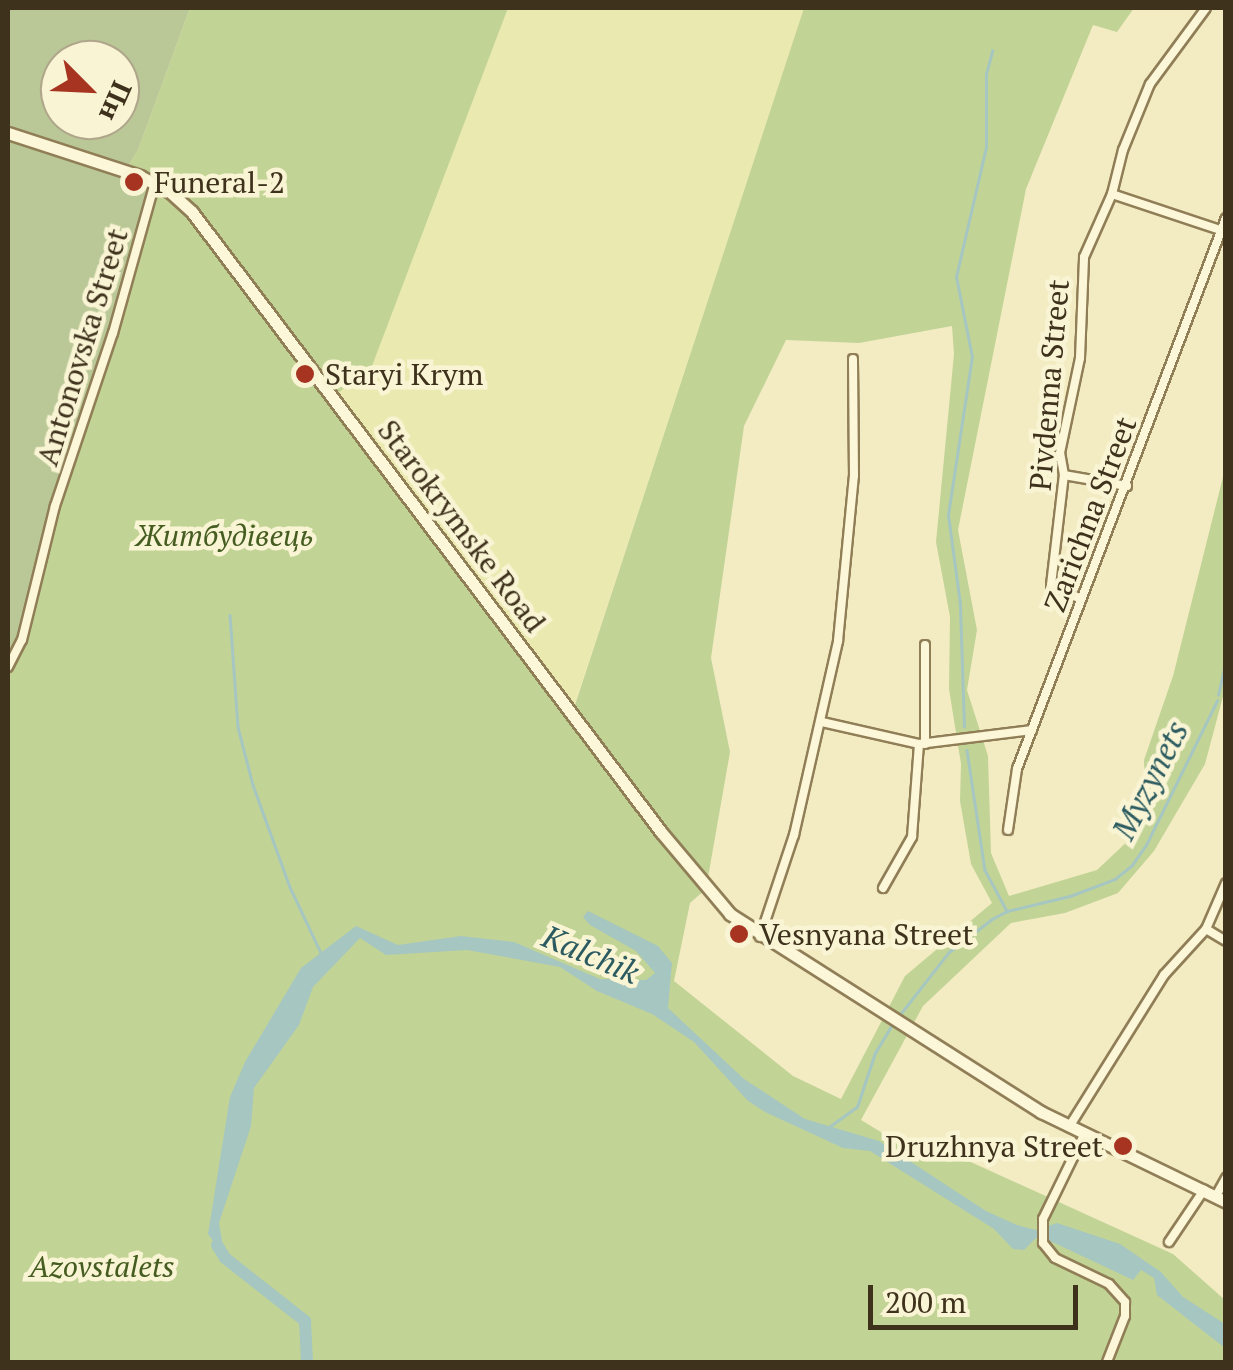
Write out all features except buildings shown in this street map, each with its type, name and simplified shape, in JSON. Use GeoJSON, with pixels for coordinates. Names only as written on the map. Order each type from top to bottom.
{"type":"FeatureCollection","features":[{"type":"Feature","properties":{"kind":"street","name":"Pivdenna Street"},"geometry":{"type":"LineString","coordinates":[[1081,599],[1051,585],[1064,475],[1060,452],[1079,368],[1084,257],[1112,194],[1123,150],[1150,84],[1206,8]]}},
{"type":"Feature","properties":{"kind":"street","name":"Starokrymske Road"},"geometry":{"type":"LineString","coordinates":[[8,133],[155,182],[203,224],[706,889],[760,937],[1069,1127],[1215,1196]]}},
{"type":"Feature","properties":{"kind":"street","name":"Antonovska Street"},"geometry":{"type":"LineString","coordinates":[[8,667],[22,640],[55,506],[113,333],[155,182]]}},
{"type":"Feature","properties":{"kind":"street"},"geometry":{"type":"LineString","coordinates":[[1112,194],[1220,230]]}},
{"type":"Feature","properties":{"kind":"street","name":"Zarichna Street"},"geometry":{"type":"LineString","coordinates":[[1008,830],[1017,769],[1226,218]]}},
{"type":"Feature","properties":{"kind":"street"},"geometry":{"type":"LineString","coordinates":[[760,937],[794,836],[822,722],[849,560],[854,476],[853,359]]}},
{"type":"Feature","properties":{"kind":"street"},"geometry":{"type":"LineString","coordinates":[[1064,475],[1127,486]]}},
{"type":"Feature","properties":{"kind":"street"},"geometry":{"type":"LineString","coordinates":[[884,888],[912,837],[922,744],[925,646]]}},
{"type":"Feature","properties":{"kind":"street"},"geometry":{"type":"LineString","coordinates":[[822,722],[922,744],[1032,730]]}},
{"type":"Feature","properties":{"kind":"street"},"geometry":{"type":"LineString","coordinates":[[1069,1127],[1153,991],[1206,929],[1226,883]]}},
{"type":"Feature","properties":{"kind":"street"},"geometry":{"type":"LineString","coordinates":[[1206,929],[1226,941]]}},
{"type":"Feature","properties":{"kind":"street"},"geometry":{"type":"LineString","coordinates":[[1084,1134],[1043,1219],[1043,1243],[1055,1258],[1119,1291],[1125,1302],[1125,1316],[1107,1362]]}},
{"type":"Feature","properties":{"kind":"street"},"geometry":{"type":"LineString","coordinates":[[1169,1242],[1215,1196],[1226,1178]]}},
{"type":"Feature","properties":{"kind":"green space"},"geometry":{"type":"Polygon","coordinates":[[[8,8],[190,8],[138,150],[125,171],[155,183],[113,333],[55,506],[22,640],[8,667],[8,8]]]}},
{"type":"Feature","properties":{"kind":"green space"},"geometry":{"type":"Polygon","coordinates":[[[190,8],[508,8],[372,366],[333,397],[573,711],[804,8],[1134,8],[1117,32],[1093,25],[1026,189],[958,530],[977,630],[967,690],[988,756],[991,853],[1009,896],[1097,870],[1133,836],[1146,805],[1144,760],[1173,676],[1225,469],[1225,689],[1205,764],[1154,851],[1118,893],[1065,913],[1011,923],[923,1006],[861,1120],[904,1146],[929,1143],[1173,1254],[1225,1300],[1225,1362],[8,1362],[8,667],[125,171],[138,150],[190,8]],[[952,326],[859,343],[786,340],[744,426],[711,658],[730,752],[706,889],[690,903],[674,981],[793,1076],[841,1099],[905,976],[992,903],[971,864],[960,801],[961,764],[949,689],[950,617],[936,542],[954,354],[952,326]]]}},
{"type":"Feature","properties":{"kind":"green space"},"geometry":{"type":"Polygon","coordinates":[[[508,8],[804,8],[572,712],[332,397],[372,366],[508,8]]]}},
{"type":"Feature","properties":{"kind":"water"},"geometry":{"type":"Polygon","coordinates":[[[588,911],[658,946],[672,963],[668,1008],[744,1079],[805,1119],[879,1141],[986,1211],[1017,1225],[1036,1230],[1057,1223],[1120,1244],[1161,1272],[1183,1297],[1225,1324],[1225,1348],[1157,1295],[1154,1278],[1141,1270],[1133,1280],[1046,1239],[1036,1238],[1024,1250],[1013,1249],[994,1229],[870,1151],[843,1148],[765,1112],[748,1101],[694,1042],[652,1014],[597,991],[560,967],[467,950],[386,955],[360,938],[313,987],[299,1025],[254,1088],[251,1126],[219,1223],[225,1258],[208,1234],[230,1097],[245,1062],[301,968],[356,926],[398,945],[461,936],[514,942],[600,979],[646,980],[655,973],[636,951],[590,925],[583,917],[588,911]]]}},
{"type":"Feature","properties":{"kind":"waterway"},"geometry":{"type":"LineString","coordinates":[[964,727],[960,604],[948,515],[972,357],[956,277],[986,147],[986,74],[992,51]]}},
{"type":"Feature","properties":{"kind":"waterway"},"geometry":{"type":"LineString","coordinates":[[230,615],[238,727],[253,785],[290,887],[321,953]]}},
{"type":"Feature","properties":{"kind":"waterway","name":"Myzynets"},"geometry":{"type":"LineString","coordinates":[[1218,695],[1226,661]]}},
{"type":"Feature","properties":{"kind":"waterway","name":"Myzynets"},"geometry":{"type":"LineString","coordinates":[[898,1017],[949,952],[992,919],[1115,879],[1132,865],[1146,845],[1217,701]]}},
{"type":"Feature","properties":{"kind":"waterway"},"geometry":{"type":"LineString","coordinates":[[967,750],[985,870],[1007,911]]}},
{"type":"Feature","properties":{"kind":"waterway","name":"Myzynets"},"geometry":{"type":"LineString","coordinates":[[829,1127],[857,1107],[875,1053],[893,1023]]}},
{"type":"Feature","properties":{"kind":"waterway","name":"Kalchik"},"geometry":{"type":"LineString","coordinates":[[217,1245],[225,1258],[305,1321],[307,1362]]}},
{"type":"Feature","properties":{"kind":"place","name":"Funeral-2"},"geometry":{"type":"Point","coordinates":[134,182]}},
{"type":"Feature","properties":{"kind":"place","name":"Staryi Krym"},"geometry":{"type":"Point","coordinates":[305,374]}},
{"type":"Feature","properties":{"kind":"place","name":"Vesnyana Street"},"geometry":{"type":"Point","coordinates":[739,934]}},
{"type":"Feature","properties":{"kind":"place","name":"Druzhnya Street"},"geometry":{"type":"Point","coordinates":[1123,1146]}},
{"type":"Feature","properties":{"kind":"park label","name":"Житбудівець"},"geometry":{"type":"Point","coordinates":[224,535]}},
{"type":"Feature","properties":{"kind":"park label","name":"Azovstalets"},"geometry":{"type":"Point","coordinates":[102,1266]}}]}
